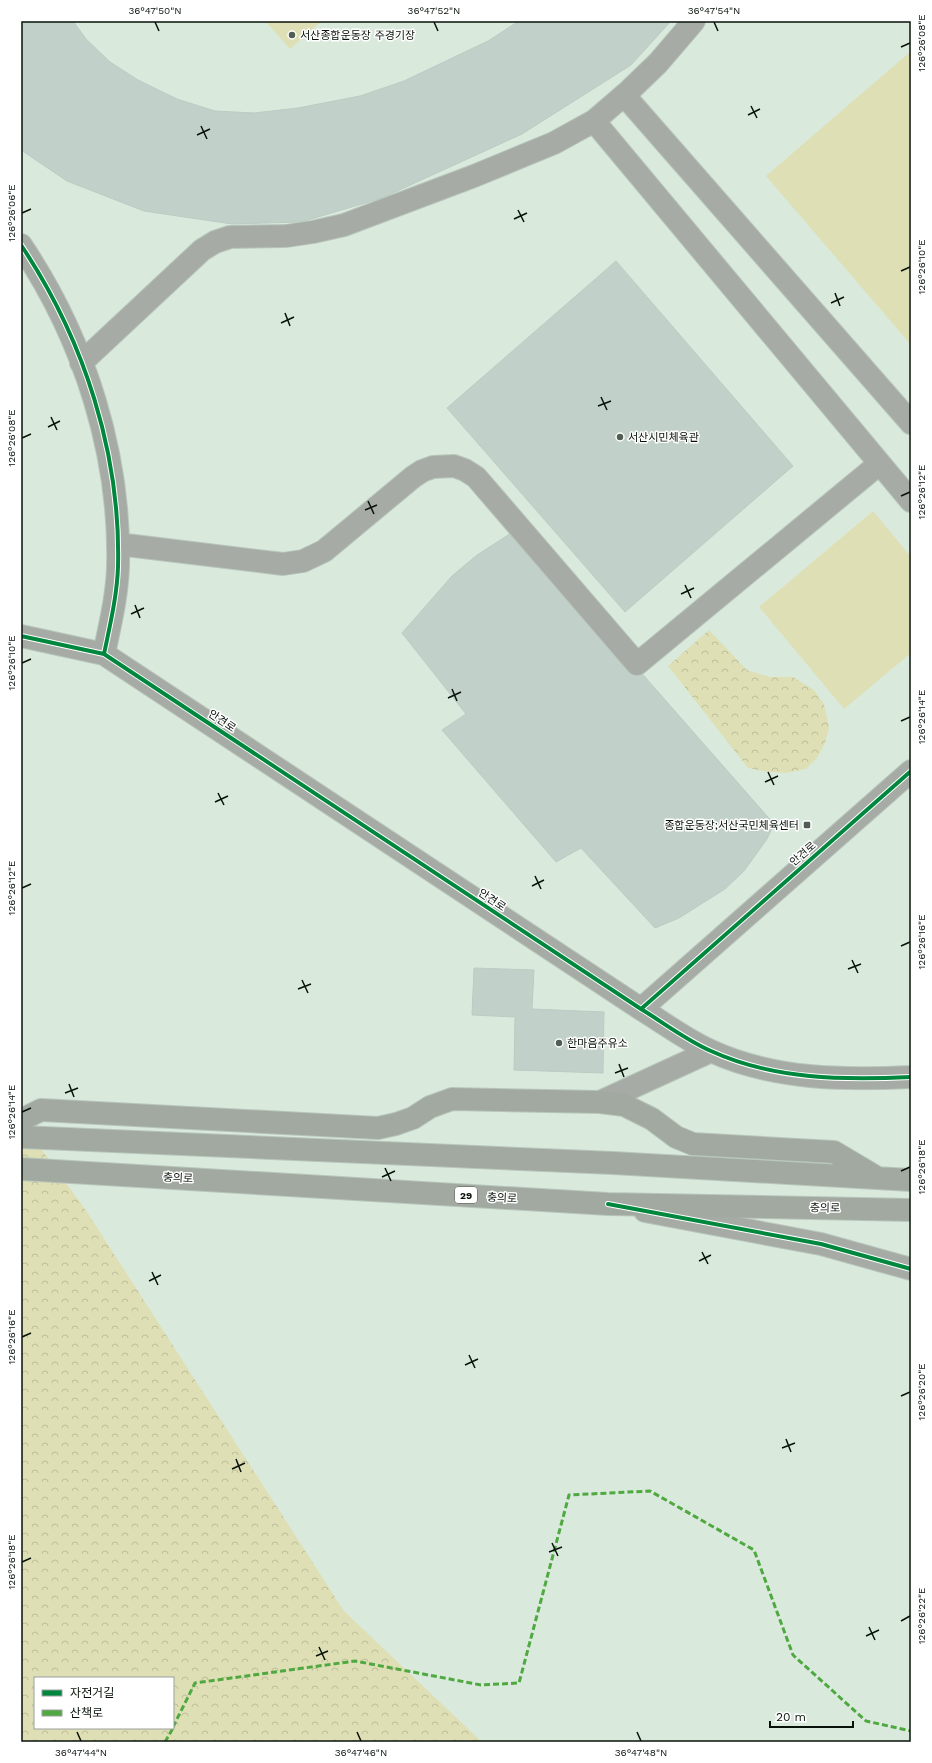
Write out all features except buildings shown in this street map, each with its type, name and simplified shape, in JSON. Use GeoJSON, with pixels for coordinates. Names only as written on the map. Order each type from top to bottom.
{"type":"FeatureCollection","features":[{"type":"Feature","properties":{"kind":"highway"},"geometry":{"type":"LineString","coordinates":[[21,1120],[41,1110],[378,1128],[413,1118],[430,1107],[452,1099],[600,1102],[624,1105],[652,1119],[676,1137],[693,1144],[834,1152],[879,1179]]}},
{"type":"Feature","properties":{"kind":"highway"},"geometry":{"type":"LineString","coordinates":[[21,1137],[605,1163],[911,1180]]}},
{"type":"Feature","properties":{"kind":"highway","name":"충의로"},"geometry":{"type":"LineString","coordinates":[[21,1169],[608,1204],[911,1210]]}},
{"type":"Feature","properties":{"kind":"street"},"geometry":{"type":"LineString","coordinates":[[81,363],[202,250],[215,242],[230,237],[286,236],[313,232],[344,224],[393,208],[554,143],[594,121],[624,95],[658,62],[694,21]]}},
{"type":"Feature","properties":{"kind":"street"},"geometry":{"type":"LineString","coordinates":[[624,95],[911,424]]}},
{"type":"Feature","properties":{"kind":"street"},"geometry":{"type":"LineString","coordinates":[[594,121],[911,501]]}},
{"type":"Feature","properties":{"kind":"street"},"geometry":{"type":"LineString","coordinates":[[21,245],[48,289],[64,320],[95,401],[111,467],[116,506],[118,569],[114,607],[104,654]]}},
{"type":"Feature","properties":{"kind":"street"},"geometry":{"type":"LineString","coordinates":[[118,544],[283,564],[298,562],[313,557],[324,551],[422,471],[433,467],[454,466],[465,470],[476,477],[637,664],[879,464]]}},
{"type":"Feature","properties":{"kind":"street","name":"안견로"},"geometry":{"type":"LineString","coordinates":[[21,636],[104,654],[641,1009],[911,771]]}},
{"type":"Feature","properties":{"kind":"street"},"geometry":{"type":"LineString","coordinates":[[641,1009],[711,1051],[736,1061],[787,1073],[820,1077],[856,1079],[911,1077]]}},
{"type":"Feature","properties":{"kind":"street"},"geometry":{"type":"LineString","coordinates":[[600,1102],[711,1051]]}},
{"type":"Feature","properties":{"kind":"street"},"geometry":{"type":"LineString","coordinates":[[608,1204],[821,1244],[911,1269]]}},
{"type":"Feature","properties":{"kind":"green space","name":"서산종합운동장 주경기장"},"geometry":{"type":"Polygon","coordinates":[[[265,21],[322,21],[290,49],[265,21]]]}},
{"type":"Feature","properties":{"kind":"green space"},"geometry":{"type":"Polygon","coordinates":[[[911,51],[911,345],[766,176],[911,51]]]}},
{"type":"Feature","properties":{"kind":"green space"},"geometry":{"type":"Polygon","coordinates":[[[873,511],[911,557],[911,653],[844,709],[759,607],[873,511]]]}},
{"type":"Feature","properties":{"kind":"green space"},"geometry":{"type":"Polygon","coordinates":[[[709,630],[747,670],[770,677],[793,677],[814,690],[824,704],[829,728],[825,743],[817,758],[806,769],[786,773],[768,772],[748,768],[668,666],[709,630]]]}},
{"type":"Feature","properties":{"kind":"green space"},"geometry":{"type":"Polygon","coordinates":[[[21,1121],[87,1212],[344,1611],[482,1742],[21,1742],[21,1121]]]}},
{"type":"Feature","properties":{"kind":"marked path"},"geometry":{"type":"LineString","coordinates":[[174,1725],[195,1683],[355,1661],[481,1685],[519,1683],[569,1495],[650,1491],[754,1550],[793,1655],[866,1721],[911,1731]]}},
{"type":"Feature","properties":{"kind":"marked path"},"geometry":{"type":"LineString","coordinates":[[165,1742],[172,1729]]}},
{"type":"Feature","properties":{"kind":"cycle path"},"geometry":{"type":"LineString","coordinates":[[21,245],[43,281],[63,319],[80,358],[94,399],[105,440],[113,482],[117,525],[118,567],[115,600],[104,654]]}},
{"type":"Feature","properties":{"kind":"cycle path"},"geometry":{"type":"LineString","coordinates":[[21,636],[104,654],[641,1009],[702,1047],[735,1061],[784,1073],[835,1078],[911,1077]]}},
{"type":"Feature","properties":{"kind":"cycle path"},"geometry":{"type":"LineString","coordinates":[[641,1009],[911,771]]}},
{"type":"Feature","properties":{"kind":"cycle path"},"geometry":{"type":"LineString","coordinates":[[608,1204],[821,1244],[911,1269]]}},
{"type":"Feature","properties":{"kind":"place","name":"서산종합운동장 주경기장"},"geometry":{"type":"Point","coordinates":[292,35]}},
{"type":"Feature","properties":{"kind":"place","name":"서산시민체육관"},"geometry":{"type":"Point","coordinates":[620,437]}},
{"type":"Feature","properties":{"kind":"place","name":"종합운동장;서산국민체육센터"},"geometry":{"type":"Point","coordinates":[807,825]}},
{"type":"Feature","properties":{"kind":"place","name":"한마음주유소"},"geometry":{"type":"Point","coordinates":[559,1043]}}]}
